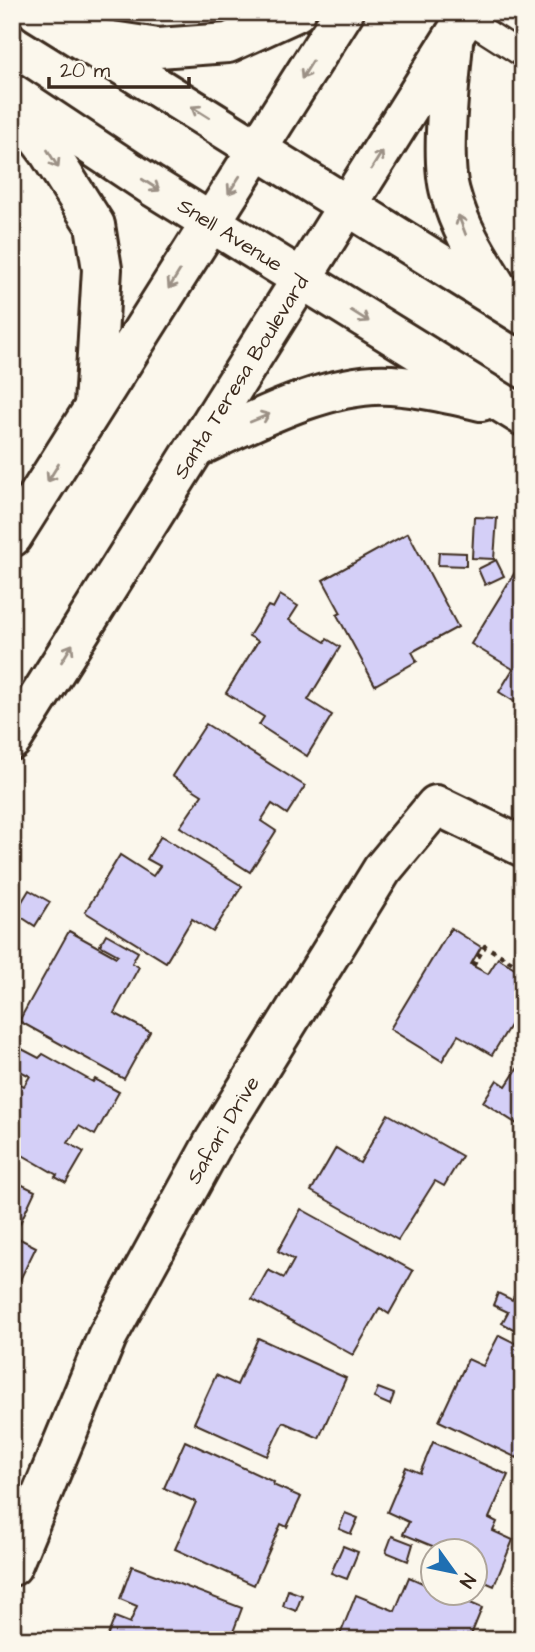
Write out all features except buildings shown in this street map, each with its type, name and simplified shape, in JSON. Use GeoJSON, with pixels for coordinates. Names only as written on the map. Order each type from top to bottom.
{"type":"FeatureCollection","features":[{"type":"Feature","properties":{"kind":"main road"},"geometry":{"type":"LineString","coordinates":[[37,12],[515,310]]}},
{"type":"Feature","properties":{"kind":"main road"},"geometry":{"type":"LineString","coordinates":[[76,36],[158,48],[228,43],[296,12]]}},
{"type":"Feature","properties":{"kind":"main road"},"geometry":{"type":"LineString","coordinates":[[12,537],[344,12]]}},
{"type":"Feature","properties":{"kind":"main road"},"geometry":{"type":"LineString","coordinates":[[462,23],[447,137],[449,190],[469,243],[515,310]]}},
{"type":"Feature","properties":{"kind":"main road","name":"Santa Teresa Boulevard"},"geometry":{"type":"LineString","coordinates":[[12,740],[462,23]]}},
{"type":"Feature","properties":{"kind":"main road","name":"Snell Avenue"},"geometry":{"type":"LineString","coordinates":[[12,93],[210,222],[516,411]]}},
{"type":"Feature","properties":{"kind":"main road"},"geometry":{"type":"LineString","coordinates":[[12,104],[48,151],[95,225],[102,269],[94,406]]}},
{"type":"Feature","properties":{"kind":"main road"},"geometry":{"type":"LineString","coordinates":[[198,447],[275,412],[339,391],[389,384],[443,392],[516,411]]}},
{"type":"Feature","properties":{"kind":"main road","name":"Safari Drive"},"geometry":{"type":"LineString","coordinates":[[12,1566],[107,1336],[215,1140],[382,870],[436,805],[523,847]]}},
{"type":"Feature","properties":{"kind":"lane"},"geometry":{"type":"LineString","coordinates":[[462,23],[523,55]]}},
{"type":"Feature","properties":{"kind":"path"},"geometry":{"type":"LineString","coordinates":[[473,966],[485,946],[520,967]]}}]}
